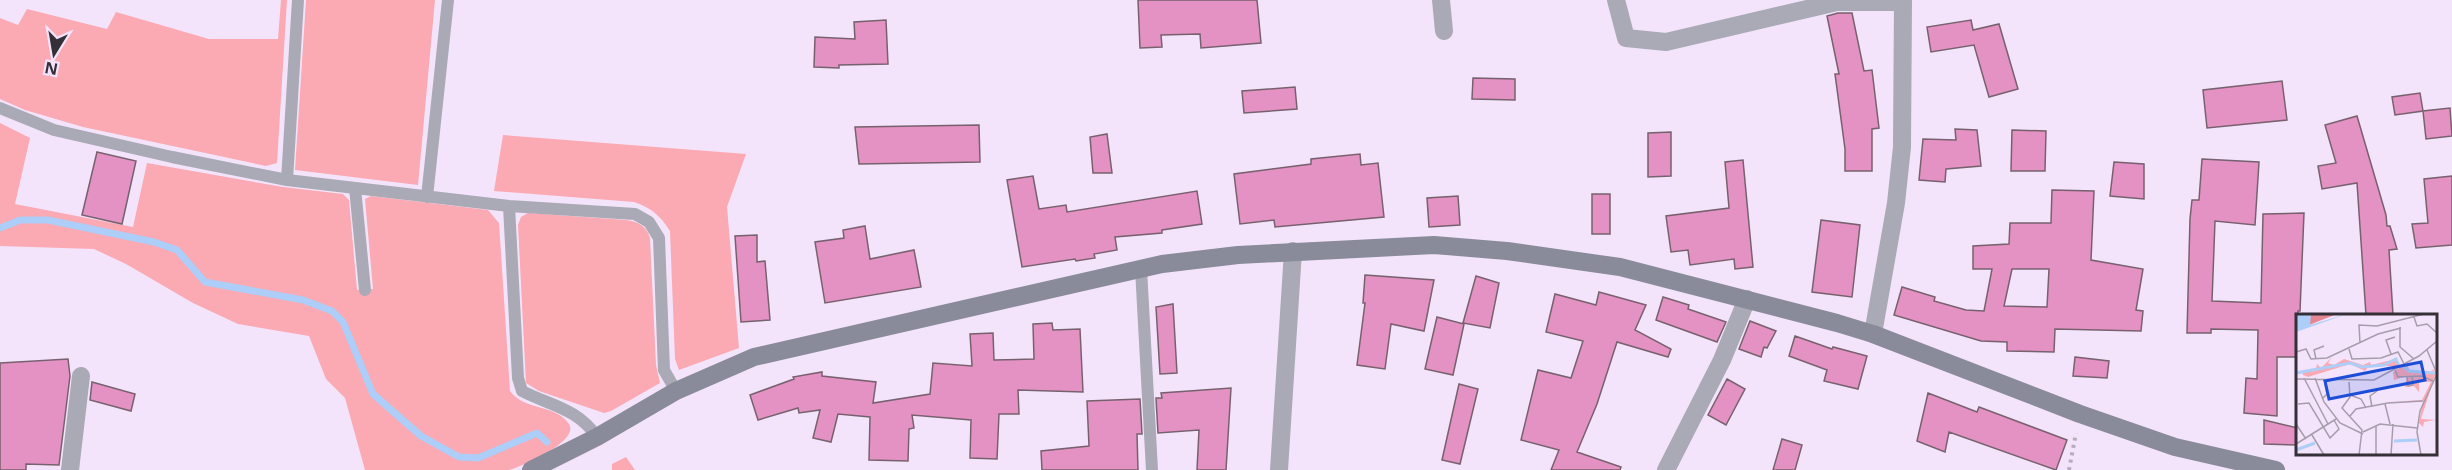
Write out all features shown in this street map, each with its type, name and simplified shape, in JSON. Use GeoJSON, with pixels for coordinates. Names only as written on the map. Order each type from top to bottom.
{"type":"FeatureCollection","features":[{"type":"Feature","properties":{"kind":"street"},"geometry":{"type":"LineString","coordinates":[[1441,0],[1444,31]]}},
{"type":"Feature","properties":{"kind":"street"},"geometry":{"type":"LineString","coordinates":[[1616,0],[1626,38],[1666,42],[1836,1],[1903,1],[1902,147],[1896,203],[1873,334]]}},
{"type":"Feature","properties":{"kind":"street"},"geometry":{"type":"LineString","coordinates":[[531,470],[597,437],[676,391],[754,357],[1162,264],[1293,251],[1434,245],[1507,251],[1620,267],[1747,299],[1873,334],[2080,414],[2175,447],[2276,470]]}},
{"type":"Feature","properties":{"kind":"street"},"geometry":{"type":"LineString","coordinates":[[1279,470],[1293,251]]}},
{"type":"Feature","properties":{"kind":"street"},"geometry":{"type":"LineString","coordinates":[[1666,470],[1722,360],[1747,299]]}},
{"type":"Feature","properties":{"kind":"street"},"geometry":{"type":"LineString","coordinates":[[70,470],[81,376]]}},
{"type":"Feature","properties":{"kind":"lane"},"geometry":{"type":"LineString","coordinates":[[287,180],[298,0]]}},
{"type":"Feature","properties":{"kind":"lane"},"geometry":{"type":"LineString","coordinates":[[427,197],[448,0]]}},
{"type":"Feature","properties":{"kind":"lane"},"geometry":{"type":"LineString","coordinates":[[0,108],[54,130],[287,180],[509,206],[634,214],[649,222],[659,238],[664,370],[676,391]]}},
{"type":"Feature","properties":{"kind":"lane"},"geometry":{"type":"LineString","coordinates":[[355,188],[365,290]]}},
{"type":"Feature","properties":{"kind":"lane"},"geometry":{"type":"LineString","coordinates":[[509,206],[518,378],[522,392],[570,411],[588,424],[597,437]]}},
{"type":"Feature","properties":{"kind":"lane"},"geometry":{"type":"LineString","coordinates":[[1141,269],[1152,470]]}},
{"type":"Feature","properties":{"kind":"path"},"geometry":{"type":"LineString","coordinates":[[2069,470],[2080,414]]}},
{"type":"Feature","properties":{"kind":"shaded area"},"geometry":{"type":"Polygon","coordinates":[[[281,0],[287,0],[277,163],[266,166],[83,127],[25,110],[0,99],[0,18],[18,25],[27,9],[107,29],[116,12],[209,39],[278,39],[281,0]]]}},
{"type":"Feature","properties":{"kind":"shaded area"},"geometry":{"type":"Polygon","coordinates":[[[306,0],[435,0],[418,185],[295,170],[306,0]]]}},
{"type":"Feature","properties":{"kind":"shaded area"},"geometry":{"type":"Polygon","coordinates":[[[0,123],[30,138],[15,204],[133,227],[147,163],[283,187],[343,194],[349,200],[357,290],[373,289],[365,199],[371,196],[488,210],[499,223],[510,391],[523,402],[556,413],[569,424],[570,431],[566,438],[548,452],[509,470],[365,470],[345,398],[326,379],[309,336],[238,324],[193,303],[126,264],[94,249],[0,246],[0,123]]]}},
{"type":"Feature","properties":{"kind":"shaded area"},"geometry":{"type":"Polygon","coordinates":[[[503,135],[746,154],[727,207],[739,348],[679,370],[675,359],[670,231],[666,225],[655,213],[634,202],[494,191],[503,135]]]}},
{"type":"Feature","properties":{"kind":"shaded area"},"geometry":{"type":"Polygon","coordinates":[[[528,213],[626,220],[644,227],[650,238],[656,365],[660,383],[604,413],[539,391],[526,383],[518,225],[521,217],[528,213]]]}},
{"type":"Feature","properties":{"kind":"shaded area"},"geometry":{"type":"Polygon","coordinates":[[[626,457],[635,470],[612,470],[612,464],[626,457]]]}},
{"type":"Feature","properties":{"kind":"building"},"geometry":{"type":"Polygon","coordinates":[[[1138,0],[1257,0],[1261,43],[1201,48],[1200,34],[1161,35],[1162,47],[1140,48],[1138,0]]]}},
{"type":"Feature","properties":{"kind":"building"},"geometry":{"type":"Polygon","coordinates":[[[1852,13],[1864,71],[1872,70],[1879,128],[1872,129],[1872,171],[1845,171],[1845,149],[1835,74],[1839,74],[1827,16],[1852,13]]]}},
{"type":"Feature","properties":{"kind":"building"},"geometry":{"type":"Polygon","coordinates":[[[886,20],[888,64],[839,65],[839,68],[814,67],[815,37],[855,39],[854,22],[886,20]]]}},
{"type":"Feature","properties":{"kind":"building"},"geometry":{"type":"Polygon","coordinates":[[[1971,20],[1973,30],[1999,24],[2018,89],[1989,97],[1974,45],[1931,52],[1927,27],[1971,20]]]}},
{"type":"Feature","properties":{"kind":"building"},"geometry":{"type":"Polygon","coordinates":[[[1473,78],[1515,79],[1515,100],[1472,99],[1473,78]]]}},
{"type":"Feature","properties":{"kind":"building"},"geometry":{"type":"Polygon","coordinates":[[[2282,81],[2287,120],[2207,128],[2203,90],[2282,81]]]}},
{"type":"Feature","properties":{"kind":"building"},"geometry":{"type":"Polygon","coordinates":[[[1295,87],[1297,109],[1244,113],[1242,91],[1295,87]]]}},
{"type":"Feature","properties":{"kind":"building"},"geometry":{"type":"Polygon","coordinates":[[[2420,93],[2423,111],[2395,115],[2392,97],[2420,93]]]}},
{"type":"Feature","properties":{"kind":"building"},"geometry":{"type":"Polygon","coordinates":[[[2450,108],[2452,136],[2426,139],[2423,111],[2450,108]]]}},
{"type":"Feature","properties":{"kind":"building"},"geometry":{"type":"Polygon","coordinates":[[[2357,116],[2386,215],[2387,226],[2390,226],[2397,249],[2389,250],[2393,314],[2366,314],[2357,183],[2322,189],[2318,166],[2336,163],[2325,125],[2357,116]]]}},
{"type":"Feature","properties":{"kind":"building"},"geometry":{"type":"Polygon","coordinates":[[[979,125],[980,162],[859,164],[855,127],[979,125]]]}},
{"type":"Feature","properties":{"kind":"building"},"geometry":{"type":"Polygon","coordinates":[[[1955,129],[1977,130],[1981,166],[1946,169],[1945,182],[1919,180],[1923,139],[1956,140],[1955,129]]]}},
{"type":"Feature","properties":{"kind":"building"},"geometry":{"type":"Polygon","coordinates":[[[2012,130],[2046,131],[2045,171],[2011,171],[2012,130]]]}},
{"type":"Feature","properties":{"kind":"building"},"geometry":{"type":"Polygon","coordinates":[[[1671,132],[1671,176],[1648,177],[1648,133],[1671,132]]]}},
{"type":"Feature","properties":{"kind":"building"},"geometry":{"type":"Polygon","coordinates":[[[1107,134],[1112,173],[1093,173],[1090,137],[1107,134]]]}},
{"type":"Feature","properties":{"kind":"building"},"geometry":{"type":"Polygon","coordinates":[[[97,152],[136,161],[122,224],[82,215],[97,152]]]}},
{"type":"Feature","properties":{"kind":"building"},"geometry":{"type":"Polygon","coordinates":[[[1360,154],[1361,165],[1378,163],[1384,217],[1275,227],[1274,220],[1240,224],[1234,174],[1311,164],[1311,159],[1360,154]]]}},
{"type":"Feature","properties":{"kind":"building"},"geometry":{"type":"Polygon","coordinates":[[[2202,159],[2259,162],[2255,225],[2215,221],[2212,301],[2261,303],[2263,214],[2304,213],[2300,311],[2296,314],[2296,357],[2277,357],[2277,416],[2244,413],[2246,378],[2257,379],[2258,330],[2211,329],[2211,333],[2187,333],[2190,219],[2192,200],[2199,200],[2202,159]]]}},
{"type":"Feature","properties":{"kind":"building"},"geometry":{"type":"Polygon","coordinates":[[[1743,160],[1753,267],[1735,269],[1734,259],[1690,265],[1688,250],[1671,252],[1666,216],[1729,208],[1725,162],[1743,160]]]}},
{"type":"Feature","properties":{"kind":"building"},"geometry":{"type":"Polygon","coordinates":[[[2114,162],[2144,164],[2144,199],[2110,196],[2114,162]]]}},
{"type":"Feature","properties":{"kind":"building"},"geometry":{"type":"Polygon","coordinates":[[[1033,176],[1039,209],[1066,205],[1067,212],[1197,191],[1202,224],[1162,230],[1162,233],[1115,237],[1117,250],[1094,254],[1095,258],[1022,267],[1007,180],[1033,176]]]}},
{"type":"Feature","properties":{"kind":"building"},"geometry":{"type":"Polygon","coordinates":[[[2452,176],[2452,245],[2416,248],[2412,224],[2428,223],[2424,179],[2452,176]]]}},
{"type":"Feature","properties":{"kind":"building"},"geometry":{"type":"Polygon","coordinates":[[[2052,190],[2094,191],[2091,260],[2143,269],[2136,310],[2143,311],[2141,331],[2055,329],[2054,352],[2007,351],[2007,342],[1981,341],[1894,315],[1902,287],[1935,297],[1934,301],[1966,310],[1984,311],[1992,269],[1973,269],[1973,246],[2009,244],[2010,223],[2051,223],[2052,190]],[[2012,269],[2004,306],[2047,307],[2049,269],[2012,269]]]}},
{"type":"Feature","properties":{"kind":"building"},"geometry":{"type":"Polygon","coordinates":[[[1592,194],[1610,194],[1610,234],[1592,234],[1592,194]]]}},
{"type":"Feature","properties":{"kind":"building"},"geometry":{"type":"Polygon","coordinates":[[[1458,196],[1460,225],[1429,227],[1427,198],[1458,196]]]}},
{"type":"Feature","properties":{"kind":"building"},"geometry":{"type":"Polygon","coordinates":[[[1821,220],[1860,225],[1852,297],[1812,292],[1821,220]]]}},
{"type":"Feature","properties":{"kind":"building"},"geometry":{"type":"Polygon","coordinates":[[[865,226],[870,259],[914,250],[921,287],[825,303],[815,242],[844,238],[843,230],[865,226]]]}},
{"type":"Feature","properties":{"kind":"building"},"geometry":{"type":"Polygon","coordinates":[[[757,235],[757,262],[765,261],[770,320],[741,322],[735,236],[757,235]]]}},
{"type":"Feature","properties":{"kind":"building"},"geometry":{"type":"Polygon","coordinates":[[[1365,275],[1434,280],[1424,331],[1391,324],[1385,369],[1357,365],[1365,303],[1363,303],[1365,275]]]}},
{"type":"Feature","properties":{"kind":"building"},"geometry":{"type":"Polygon","coordinates":[[[1476,276],[1499,283],[1490,328],[1463,323],[1476,276]]]}},
{"type":"Feature","properties":{"kind":"building"},"geometry":{"type":"Polygon","coordinates":[[[1599,292],[1646,305],[1635,330],[1671,349],[1668,357],[1617,342],[1597,404],[1577,452],[1621,467],[1620,470],[1551,470],[1559,450],[1521,440],[1538,370],[1571,378],[1583,341],[1546,332],[1555,294],[1596,305],[1599,292]]]}},
{"type":"Feature","properties":{"kind":"building"},"geometry":{"type":"Polygon","coordinates":[[[1663,297],[1689,305],[1688,309],[1726,322],[1717,342],[1656,320],[1663,297]]]}},
{"type":"Feature","properties":{"kind":"building"},"geometry":{"type":"Polygon","coordinates":[[[1173,304],[1177,373],[1160,374],[1156,307],[1173,304]]]}},
{"type":"Feature","properties":{"kind":"building"},"geometry":{"type":"Polygon","coordinates":[[[1437,317],[1464,324],[1453,375],[1425,369],[1437,317]]]}},
{"type":"Feature","properties":{"kind":"building"},"geometry":{"type":"Polygon","coordinates":[[[1750,321],[1776,331],[1767,348],[1764,347],[1761,357],[1739,349],[1750,321]]]}},
{"type":"Feature","properties":{"kind":"building"},"geometry":{"type":"Polygon","coordinates":[[[1052,323],[1053,330],[1080,329],[1083,392],[1018,390],[1019,414],[999,414],[997,459],[970,458],[971,420],[912,415],[914,428],[909,429],[908,461],[869,460],[870,417],[838,414],[831,442],[813,438],[820,410],[799,413],[798,408],[758,420],[750,395],[794,379],[793,377],[822,372],[822,376],[876,382],[873,403],[930,394],[933,363],[972,366],[970,334],[993,333],[994,360],[1034,359],[1033,324],[1052,323]]]}},
{"type":"Feature","properties":{"kind":"building"},"geometry":{"type":"Polygon","coordinates":[[[1795,336],[1832,349],[1833,347],[1867,356],[1858,389],[1824,381],[1827,370],[1789,356],[1795,336]]]}},
{"type":"Feature","properties":{"kind":"building"},"geometry":{"type":"Polygon","coordinates":[[[2075,357],[2109,361],[2107,378],[2073,376],[2075,357]]]}},
{"type":"Feature","properties":{"kind":"building"},"geometry":{"type":"Polygon","coordinates":[[[68,359],[70,376],[59,465],[26,464],[26,470],[0,470],[0,363],[68,359]]]}},
{"type":"Feature","properties":{"kind":"building"},"geometry":{"type":"Polygon","coordinates":[[[1727,379],[1745,389],[1726,425],[1708,415],[1727,379]]]}},
{"type":"Feature","properties":{"kind":"building"},"geometry":{"type":"Polygon","coordinates":[[[92,382],[135,394],[131,411],[90,400],[92,382]]]}},
{"type":"Feature","properties":{"kind":"building"},"geometry":{"type":"Polygon","coordinates":[[[1459,384],[1478,389],[1460,464],[1442,460],[1459,384]]]}},
{"type":"Feature","properties":{"kind":"building"},"geometry":{"type":"Polygon","coordinates":[[[1231,388],[1226,470],[1197,470],[1199,430],[1158,433],[1156,398],[1162,398],[1161,393],[1231,388]]]}},
{"type":"Feature","properties":{"kind":"building"},"geometry":{"type":"Polygon","coordinates":[[[1928,393],[1977,412],[1979,407],[2067,440],[2056,470],[1949,432],[1945,452],[1917,441],[1928,393]]]}},
{"type":"Feature","properties":{"kind":"building"},"geometry":{"type":"Polygon","coordinates":[[[1140,399],[1142,434],[1137,434],[1138,470],[1042,470],[1041,451],[1089,446],[1087,401],[1140,399]]]}},
{"type":"Feature","properties":{"kind":"building"},"geometry":{"type":"Polygon","coordinates":[[[2264,420],[2296,428],[2296,445],[2264,444],[2264,420]]]}},
{"type":"Feature","properties":{"kind":"building"},"geometry":{"type":"Polygon","coordinates":[[[1782,439],[1802,445],[1795,470],[1773,470],[1782,439]]]}},
{"type":"Feature","properties":{"kind":"waterway"},"geometry":{"type":"LineString","coordinates":[[0,228],[20,220],[48,220],[154,242],[177,250],[205,282],[303,300],[332,311],[343,322],[373,394],[421,436],[459,457],[478,458],[537,433],[547,442]]}}]}
